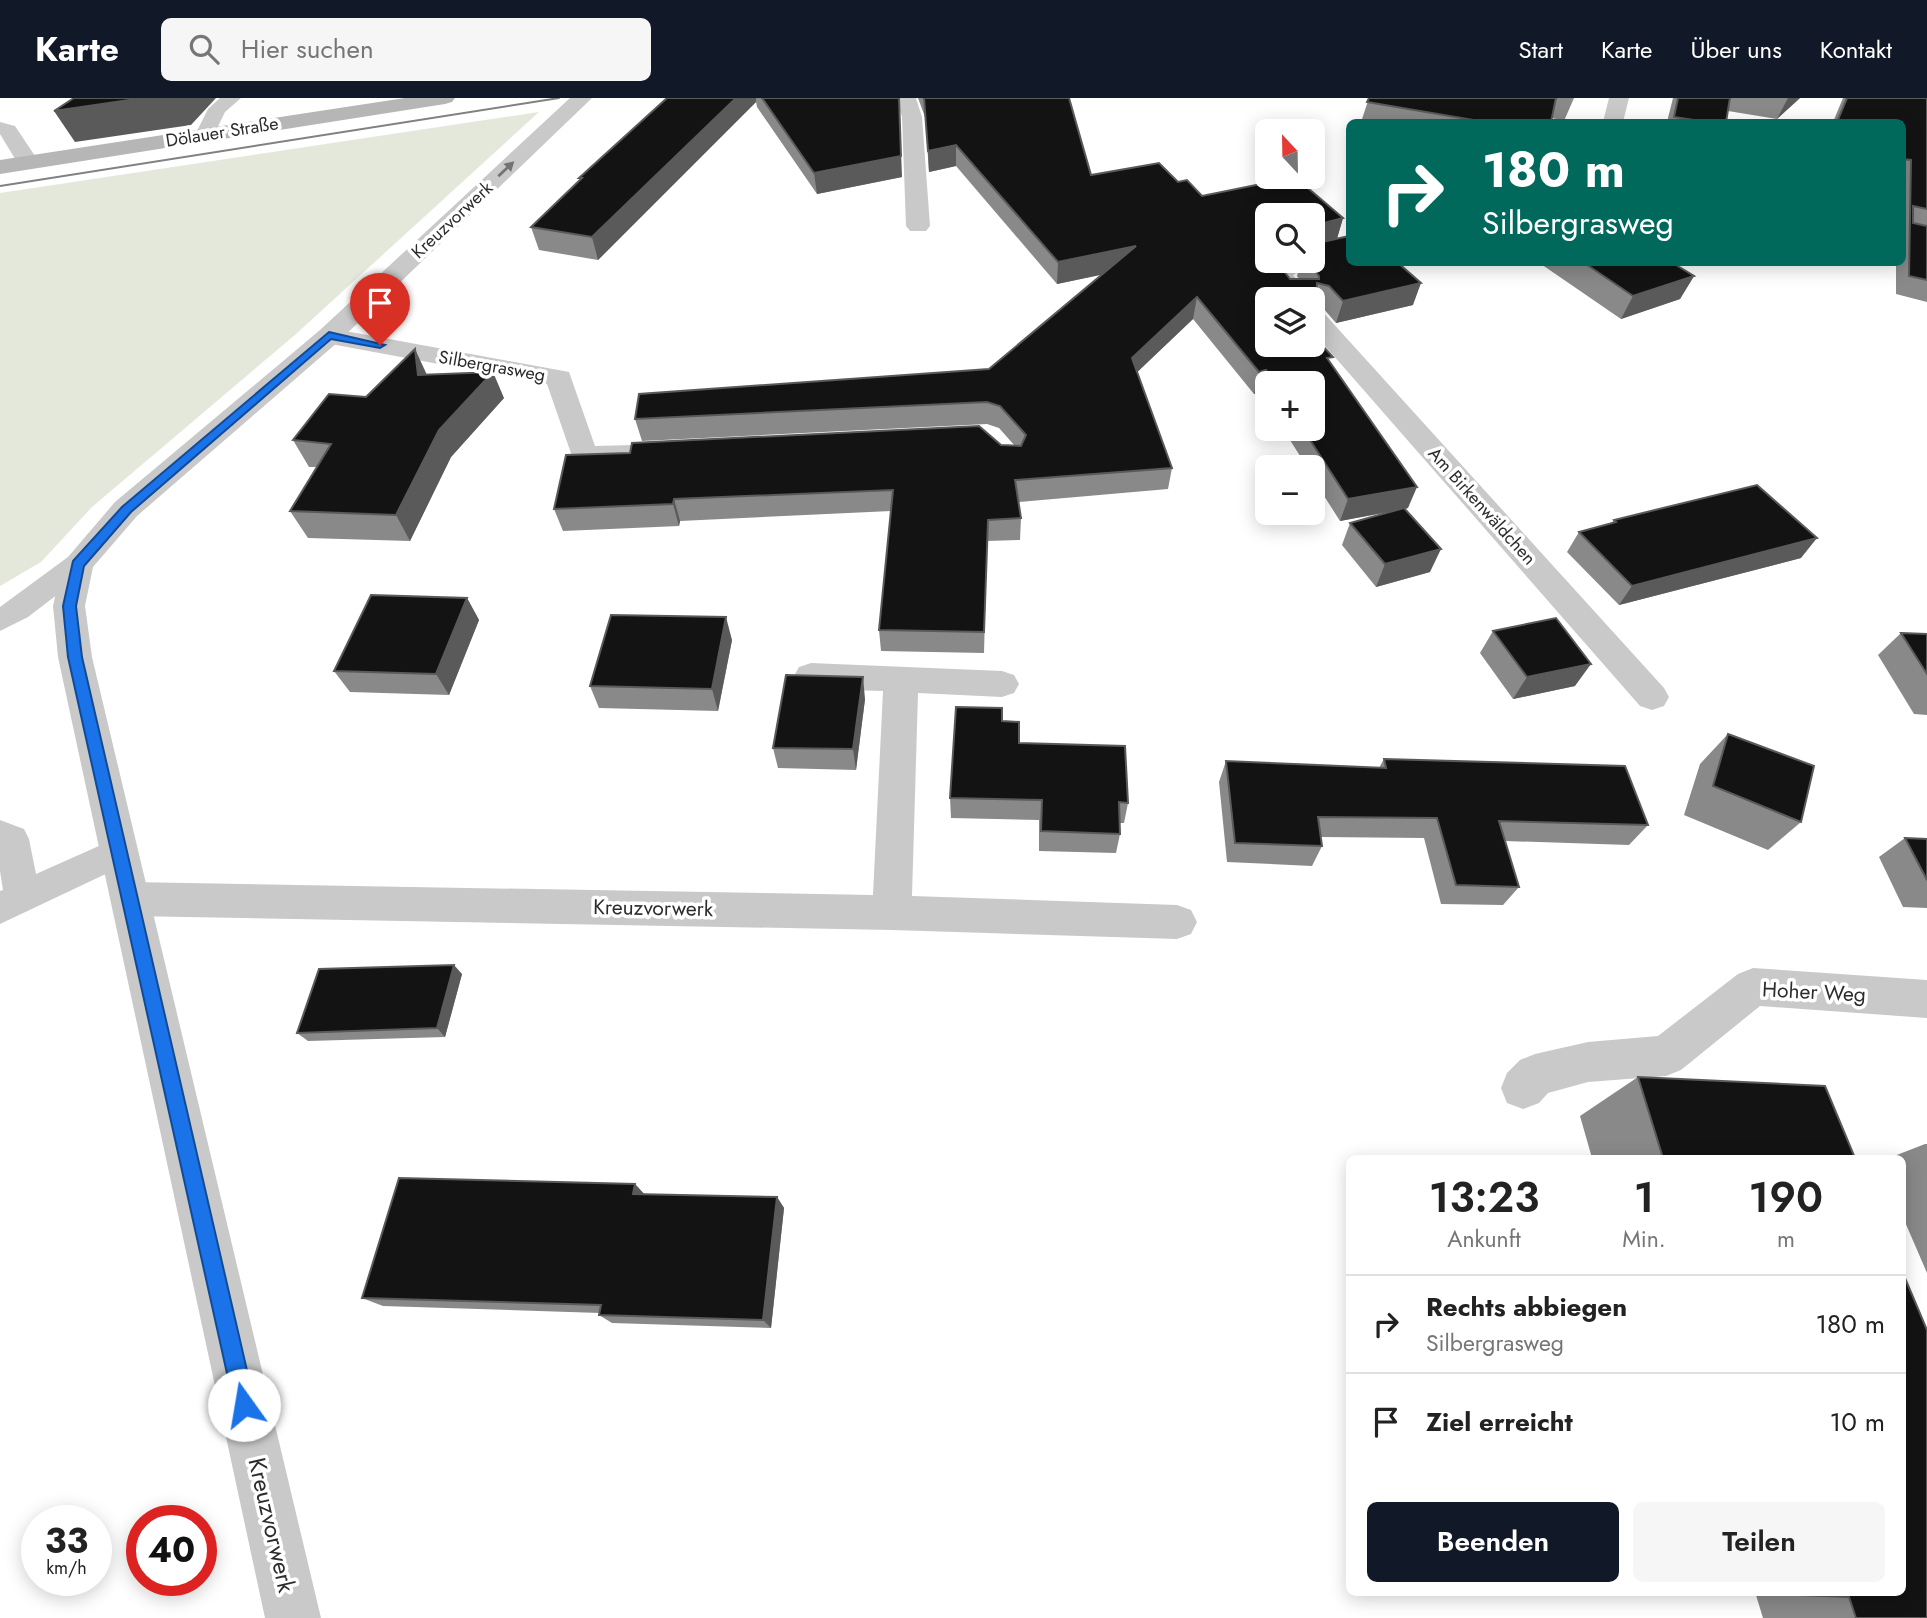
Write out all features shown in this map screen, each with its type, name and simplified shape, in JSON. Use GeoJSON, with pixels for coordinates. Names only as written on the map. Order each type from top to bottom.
{"type":"FeatureCollection","features":[{"type":"Feature","properties":{"kind":"main road","name":"Dölauer Straße"},"geometry":{"type":"LineString","coordinates":[[0,167],[444,98]]}},
{"type":"Feature","properties":{"kind":"street","name":"Kreuzvorwerk"},"geometry":{"type":"LineString","coordinates":[[293,1618],[75,657],[69,606],[78,564],[126,509],[329,336],[582,98]]}},
{"type":"Feature","properties":{"kind":"street"},"geometry":{"type":"LineString","coordinates":[[906,98],[912,117],[918,226]]}},
{"type":"Feature","properties":{"kind":"street"},"geometry":{"type":"LineString","coordinates":[[1614,119],[1619,98]]}},
{"type":"Feature","properties":{"kind":"street"},"geometry":{"type":"LineString","coordinates":[[0,128],[8,130],[28,162]]}},
{"type":"Feature","properties":{"kind":"street"},"geometry":{"type":"LineString","coordinates":[[1279,273],[1290,287]]}},
{"type":"Feature","properties":{"kind":"street","name":"Am Birkenwäldchen"},"geometry":{"type":"LineString","coordinates":[[1325,330],[1652,698]]}},
{"type":"Feature","properties":{"kind":"street","name":"Silbergrasweg"},"geometry":{"type":"LineString","coordinates":[[329,336],[559,378],[584,456],[653,453]]}},
{"type":"Feature","properties":{"kind":"street"},"geometry":{"type":"LineString","coordinates":[[788,675],[1002,684]]}},
{"type":"Feature","properties":{"kind":"street"},"geometry":{"type":"LineString","coordinates":[[892,913],[901,679]]}},
{"type":"Feature","properties":{"kind":"street","name":"Kreuzvorwerk"},"geometry":{"type":"LineString","coordinates":[[130,899],[892,913],[1177,922]]}},
{"type":"Feature","properties":{"kind":"street","name":"Hoher Weg"},"geometry":{"type":"LineString","coordinates":[[1522,1088],[1535,1075],[1588,1062],[1666,1056],[1753,987],[1927,999]]}},
{"type":"Feature","properties":{"kind":"lane"},"geometry":{"type":"LineString","coordinates":[[205,135],[217,108],[232,98]]}},
{"type":"Feature","properties":{"kind":"lane"},"geometry":{"type":"LineString","coordinates":[[0,620],[18,610],[78,564]]}},
{"type":"Feature","properties":{"kind":"lane"},"geometry":{"type":"LineString","coordinates":[[0,834],[12,839],[11,902],[119,852]]}},
{"type":"Feature","properties":{"kind":"shaded area"},"geometry":{"type":"Polygon","coordinates":[[[539,112],[296,334],[92,507],[41,562],[0,586],[0,193],[539,112]]]}},
{"type":"Feature","properties":{"kind":"building"},"geometry":{"type":"Polygon","coordinates":[[[74,98],[143,98],[54,111],[74,98]]]}},
{"type":"Feature","properties":{"kind":"building"},"geometry":{"type":"Polygon","coordinates":[[[667,98],[736,98],[592,237],[531,227],[582,178],[579,178],[667,98]]]}},
{"type":"Feature","properties":{"kind":"building"},"geometry":{"type":"Polygon","coordinates":[[[762,98],[899,98],[901,156],[814,173],[762,98]]]}},
{"type":"Feature","properties":{"kind":"building"},"geometry":{"type":"Polygon","coordinates":[[[924,98],[1069,98],[1091,175],[1159,163],[1178,182],[1187,180],[1202,196],[1255,185],[1255,189],[1309,189],[1343,218],[1325,223],[1325,203],[1255,203],[1255,273],[1285,273],[1290,279],[1319,279],[1317,273],[1325,273],[1325,241],[1346,237],[1346,266],[1402,266],[1421,283],[1343,301],[1329,286],[1317,283],[1317,287],[1255,287],[1255,357],[1325,357],[1325,348],[1333,357],[1327,358],[1417,487],[1348,499],[1325,463],[1325,455],[1320,455],[1311,441],[1325,441],[1325,371],[1258,371],[1197,297],[1132,358],[1172,468],[1015,480],[1021,518],[988,520],[984,632],[879,630],[893,490],[674,499],[673,504],[554,509],[566,455],[630,453],[632,443],[979,426],[1001,445],[1021,446],[1026,435],[1000,406],[987,402],[635,419],[639,394],[989,369],[1136,246],[1058,262],[956,145],[928,151],[924,98]]]}},
{"type":"Feature","properties":{"kind":"building"},"geometry":{"type":"Polygon","coordinates":[[[1369,98],[1556,98],[1552,119],[1467,119],[1367,102],[1369,98]]]}},
{"type":"Feature","properties":{"kind":"building"},"geometry":{"type":"Polygon","coordinates":[[[1678,98],[1730,98],[1726,119],[1674,117],[1678,98]]]}},
{"type":"Feature","properties":{"kind":"building"},"geometry":{"type":"Polygon","coordinates":[[[1847,98],[1927,98],[1927,209],[1913,206],[1913,223],[1927,226],[1927,280],[1909,276],[1911,160],[1906,159],[1906,119],[1838,119],[1847,98]]]}},
{"type":"Feature","properties":{"kind":"building"},"geometry":{"type":"Polygon","coordinates":[[[1589,266],[1678,266],[1694,276],[1633,296],[1589,266]]]}},
{"type":"Feature","properties":{"kind":"building"},"geometry":{"type":"Polygon","coordinates":[[[415,349],[418,375],[493,372],[439,430],[396,515],[290,511],[331,444],[293,440],[329,394],[366,397],[415,349]]]}},
{"type":"Feature","properties":{"kind":"building"},"geometry":{"type":"Polygon","coordinates":[[[1757,485],[1817,538],[1632,586],[1579,532],[1616,522],[1614,520],[1757,485]]]}},
{"type":"Feature","properties":{"kind":"building"},"geometry":{"type":"Polygon","coordinates":[[[1404,508],[1441,549],[1385,564],[1350,523],[1404,508]]]}},
{"type":"Feature","properties":{"kind":"building"},"geometry":{"type":"Polygon","coordinates":[[[371,595],[467,598],[436,674],[334,671],[371,595]]]}},
{"type":"Feature","properties":{"kind":"building"},"geometry":{"type":"Polygon","coordinates":[[[611,615],[726,617],[712,689],[590,686],[611,615]]]}},
{"type":"Feature","properties":{"kind":"building"},"geometry":{"type":"Polygon","coordinates":[[[1556,618],[1591,664],[1527,677],[1493,631],[1556,618]]]}},
{"type":"Feature","properties":{"kind":"building"},"geometry":{"type":"Polygon","coordinates":[[[1901,633],[1927,634],[1927,674],[1901,633]]]}},
{"type":"Feature","properties":{"kind":"building"},"geometry":{"type":"Polygon","coordinates":[[[786,675],[863,677],[853,749],[773,748],[786,675]]]}},
{"type":"Feature","properties":{"kind":"building"},"geometry":{"type":"Polygon","coordinates":[[[956,707],[1002,708],[1002,721],[1019,722],[1019,743],[1125,746],[1128,803],[1119,802],[1120,834],[1041,831],[1042,800],[950,798],[956,707]]]}},
{"type":"Feature","properties":{"kind":"building"},"geometry":{"type":"Polygon","coordinates":[[[1728,734],[1814,766],[1801,822],[1713,786],[1728,734]]]}},
{"type":"Feature","properties":{"kind":"building"},"geometry":{"type":"Polygon","coordinates":[[[1384,759],[1625,766],[1648,825],[1499,821],[1519,887],[1456,885],[1437,818],[1318,817],[1322,846],[1235,843],[1226,761],[1386,768],[1384,759]]]}},
{"type":"Feature","properties":{"kind":"building"},"geometry":{"type":"Polygon","coordinates":[[[1905,838],[1927,839],[1927,880],[1905,838]]]}},
{"type":"Feature","properties":{"kind":"building"},"geometry":{"type":"Polygon","coordinates":[[[454,965],[437,1028],[297,1033],[319,969],[454,965]]]}},
{"type":"Feature","properties":{"kind":"building"},"geometry":{"type":"Polygon","coordinates":[[[1638,1077],[1825,1086],[1854,1155],[1662,1155],[1638,1077]]]}},
{"type":"Feature","properties":{"kind":"building"},"geometry":{"type":"Polygon","coordinates":[[[399,1178],[635,1184],[633,1194],[777,1197],[763,1320],[599,1315],[601,1305],[362,1298],[399,1178]]]}},
{"type":"Feature","properties":{"kind":"building"},"geometry":{"type":"Polygon","coordinates":[[[1906,1280],[1927,1330],[1927,1618],[1856,1618],[1849,1597],[1825,1596],[1906,1596],[1906,1280]]]}},
{"type":"Feature","properties":{"kind":"tram line"},"geometry":{"type":"LineString","coordinates":[[0,186],[559,98]]}},
{"type":"Feature","properties":{"kind":"route"},"geometry":{"type":"LineString","coordinates":[[244,1405],[75,657],[69,606],[78,564],[126,509],[329,336],[380,345]]}}]}
